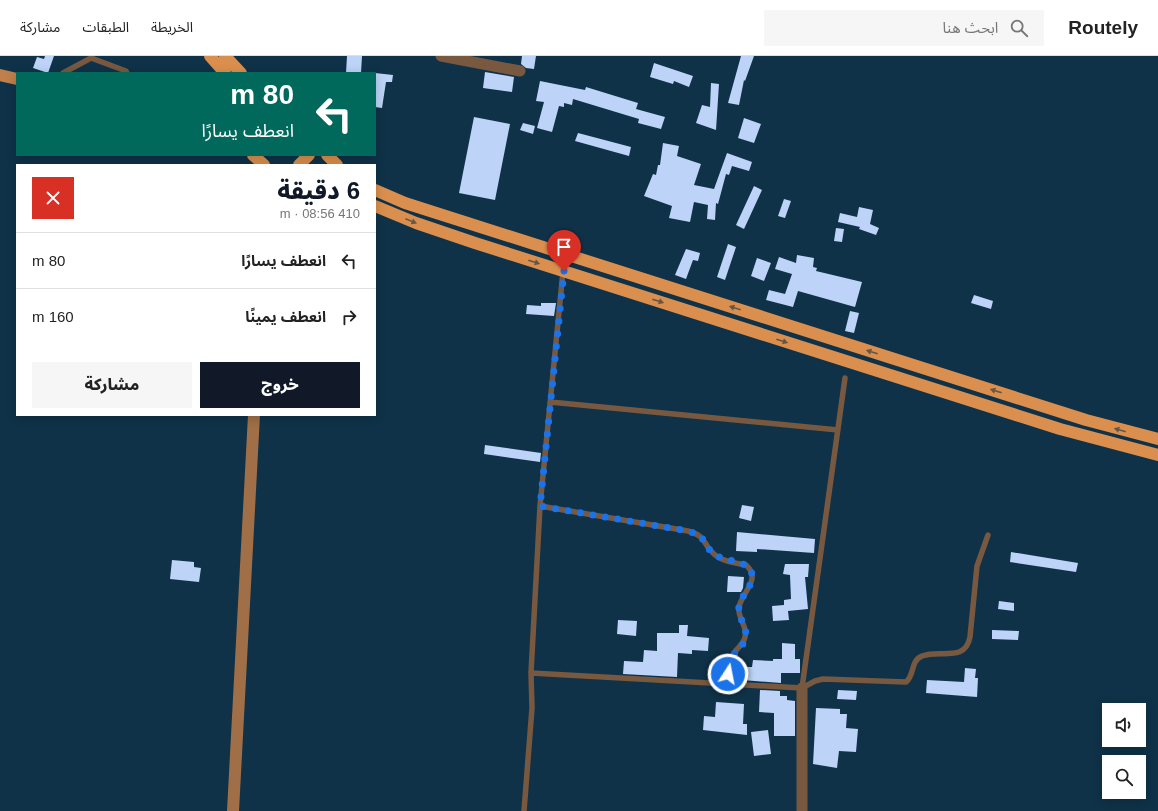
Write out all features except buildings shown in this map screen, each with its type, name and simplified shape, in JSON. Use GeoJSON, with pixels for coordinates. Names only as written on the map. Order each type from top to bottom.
{"type":"FeatureCollection","features":[{"type":"Feature","properties":{"kind":"highway"},"geometry":{"type":"LineString","coordinates":[[210,56],[224,72]]}},
{"type":"Feature","properties":{"kind":"highway"},"geometry":{"type":"LineString","coordinates":[[228,57],[240,72]]}},
{"type":"Feature","properties":{"kind":"highway"},"geometry":{"type":"LineString","coordinates":[[300,164],[308,156]]}},
{"type":"Feature","properties":{"kind":"highway"},"geometry":{"type":"LineString","coordinates":[[328,156],[336,164]]}},
{"type":"Feature","properties":{"kind":"highway"},"geometry":{"type":"LineString","coordinates":[[376,190],[405,203],[1040,405],[1158,439]]}},
{"type":"Feature","properties":{"kind":"highway"},"geometry":{"type":"LineString","coordinates":[[376,206],[416,223],[1060,429],[1158,455]]}},
{"type":"Feature","properties":{"kind":"main road"},"geometry":{"type":"LineString","coordinates":[[0,75],[16,79]]}},
{"type":"Feature","properties":{"kind":"main road"},"geometry":{"type":"LineString","coordinates":[[233,811],[254,416]]}},
{"type":"Feature","properties":{"kind":"street"},"geometry":{"type":"LineString","coordinates":[[442,56],[520,71]]}},
{"type":"Feature","properties":{"kind":"street"},"geometry":{"type":"LineString","coordinates":[[802,688],[802,811]]}},
{"type":"Feature","properties":{"kind":"lane"},"geometry":{"type":"LineString","coordinates":[[66,72],[91,58],[126,72]]}},
{"type":"Feature","properties":{"kind":"lane"},"geometry":{"type":"LineString","coordinates":[[524,811],[532,708],[531,673],[540,506],[564,271]]}},
{"type":"Feature","properties":{"kind":"lane"},"geometry":{"type":"LineString","coordinates":[[802,688],[845,378]]}},
{"type":"Feature","properties":{"kind":"lane"},"geometry":{"type":"LineString","coordinates":[[550,402],[838,430]]}},
{"type":"Feature","properties":{"kind":"lane"},"geometry":{"type":"LineString","coordinates":[[540,506],[688,531],[703,538],[713,554],[716,556],[746,565],[750,568],[752,576],[751,585],[742,598],[739,608],[739,614],[746,633],[745,638],[730,659],[728,684]]}},
{"type":"Feature","properties":{"kind":"lane"},"geometry":{"type":"LineString","coordinates":[[531,673],[802,688],[815,681],[823,679],[906,682],[910,678],[913,665],[919,658],[929,654],[958,653],[965,649],[969,644],[977,566],[988,535]]}},
{"type":"Feature","properties":{"kind":"route"},"geometry":{"type":"LineString","coordinates":[[564,271],[540,506],[688,531],[703,538],[713,554],[716,556],[746,565],[750,568],[752,576],[751,585],[742,598],[739,608],[741,622],[746,633],[745,638],[739,648],[732,654],[728,664],[728,674]]}}]}
